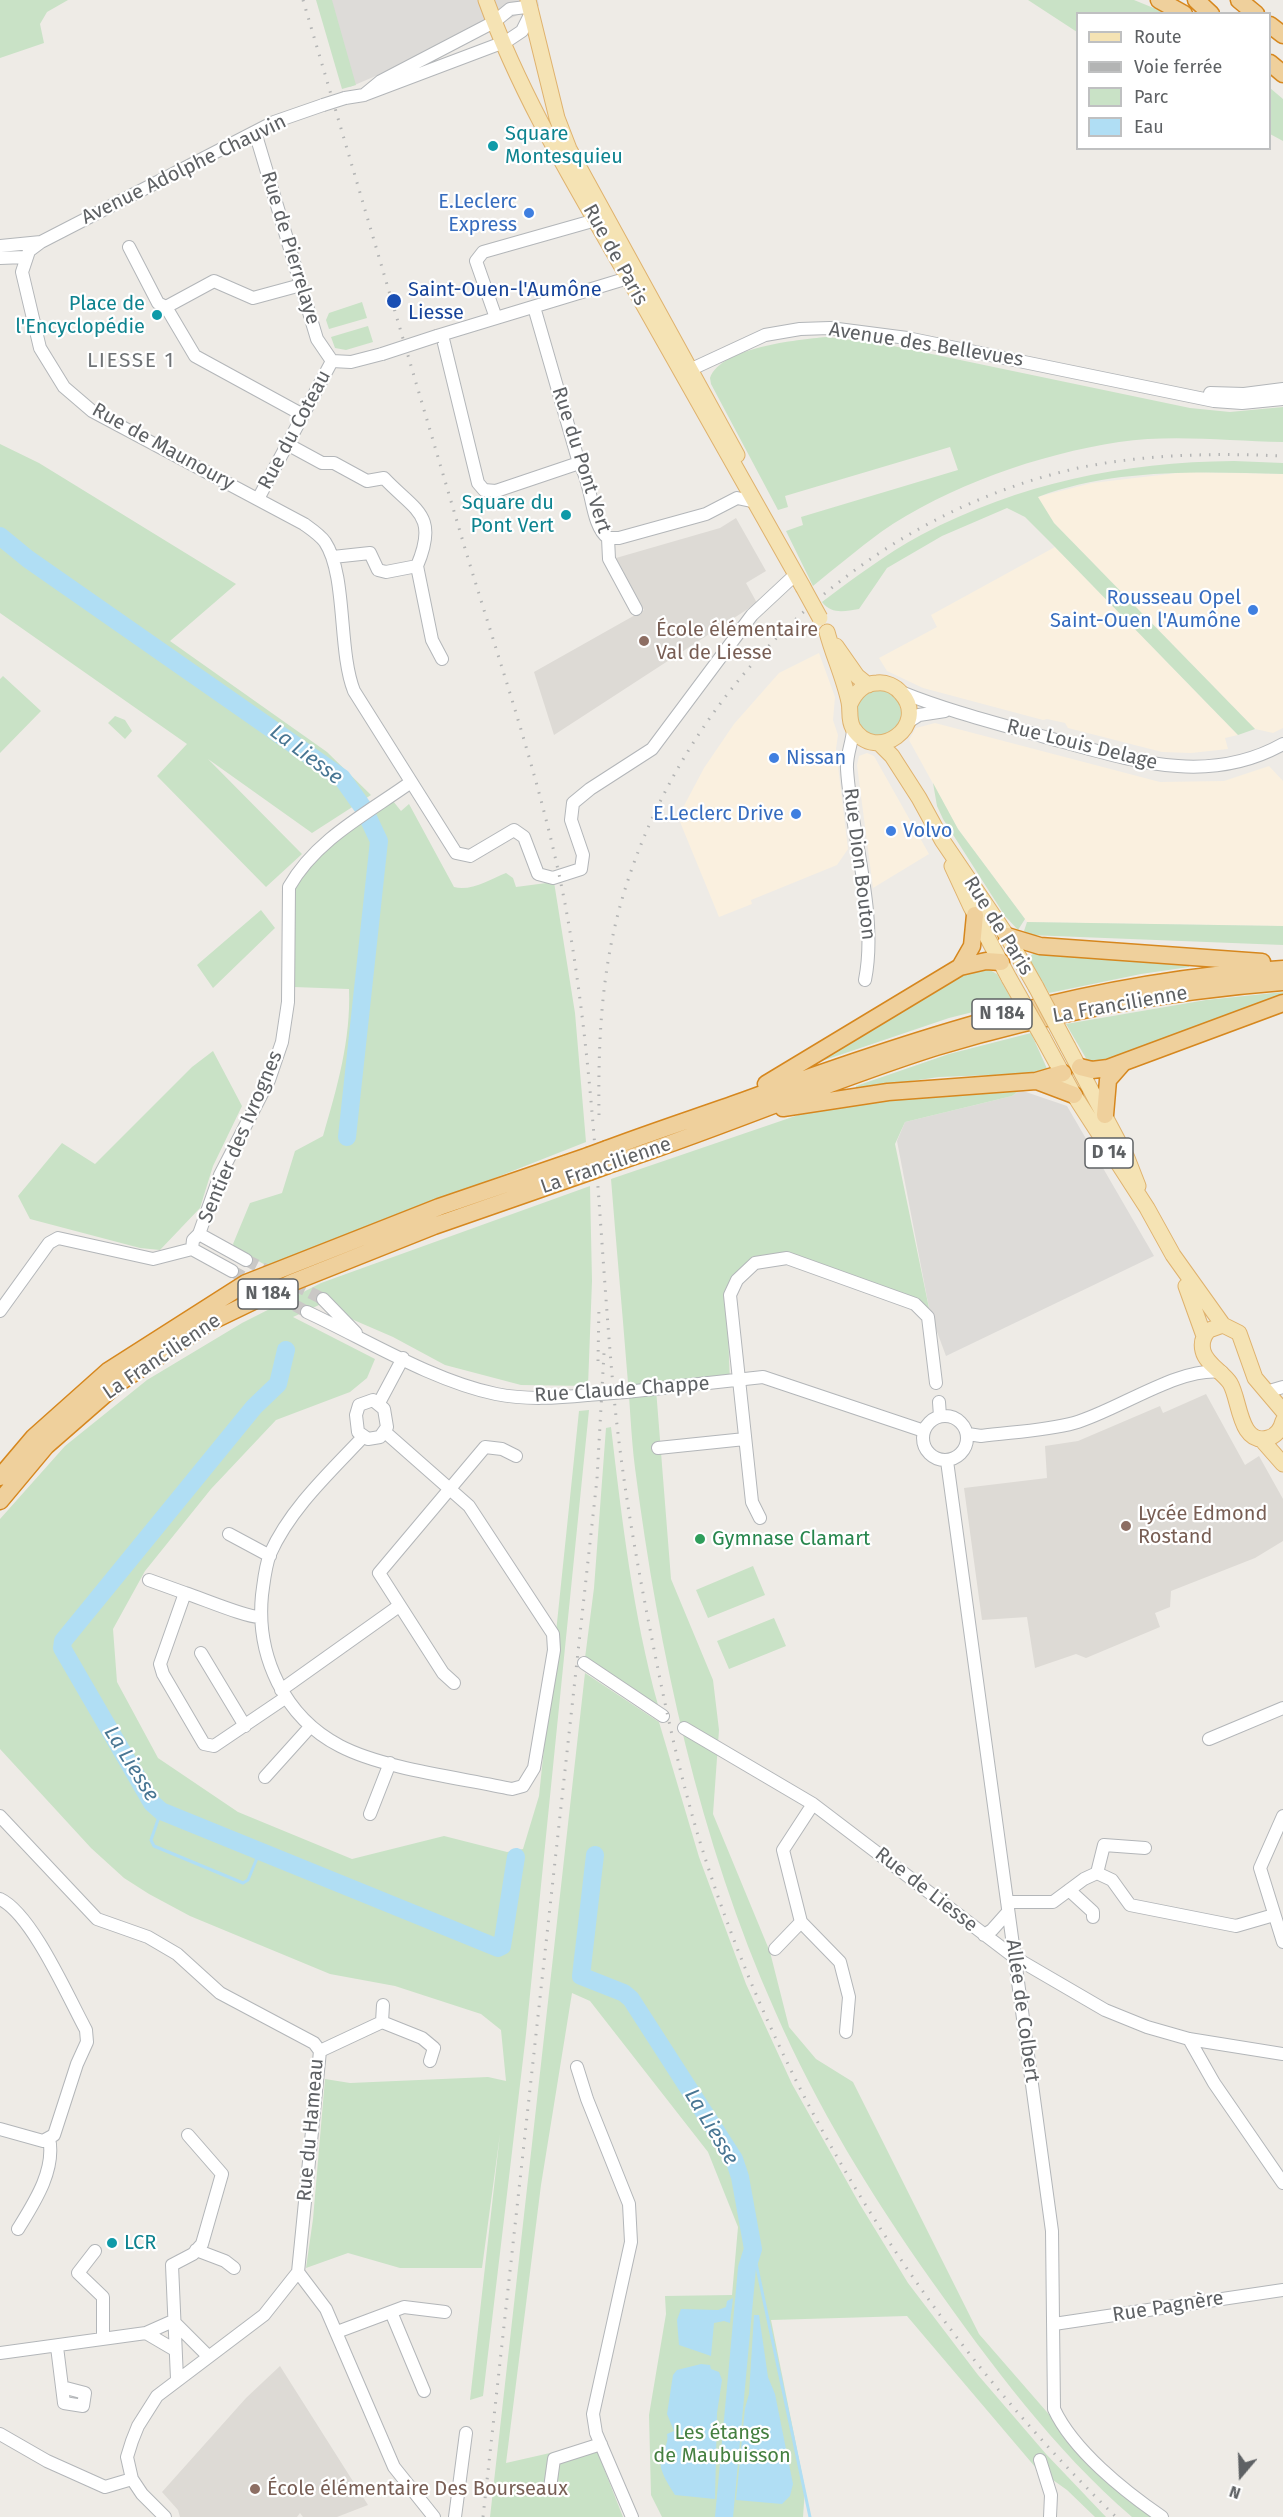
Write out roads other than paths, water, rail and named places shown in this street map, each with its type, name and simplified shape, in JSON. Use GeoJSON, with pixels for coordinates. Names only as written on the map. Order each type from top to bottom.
{"type":"FeatureCollection","features":[{"type":"Feature","properties":{"kind":"highway"},"geometry":{"type":"LineString","coordinates":[[1159,0],[1180,12]]}},
{"type":"Feature","properties":{"kind":"highway"},"geometry":{"type":"LineString","coordinates":[[1196,0],[1209,12]]}},
{"type":"Feature","properties":{"kind":"highway"},"geometry":{"type":"LineString","coordinates":[[1239,0],[1254,12]]}},
{"type":"Feature","properties":{"kind":"highway"},"geometry":{"type":"LineString","coordinates":[[960,967],[972,946],[975,915]]}},
{"type":"Feature","properties":{"kind":"highway"},"geometry":{"type":"LineString","coordinates":[[1007,936],[1040,946],[1283,963]]}},
{"type":"Feature","properties":{"kind":"highway"},"geometry":{"type":"LineString","coordinates":[[738,1110],[960,967],[986,961],[1015,971],[1040,946]]}},
{"type":"Feature","properties":{"kind":"highway","name":"La Francilienne"},"geometry":{"type":"LineString","coordinates":[[0,1501],[46,1446],[117,1384],[208,1323],[291,1283],[608,1157],[669,1145],[738,1110],[897,1046],[1009,1012],[1161,982],[1283,969]]}},
{"type":"Feature","properties":{"kind":"highway","name":"La Francilienne"},"geometry":{"type":"LineString","coordinates":[[738,1110],[1014,1025],[1169,995],[1283,982]]}},
{"type":"Feature","properties":{"kind":"highway"},"geometry":{"type":"LineString","coordinates":[[738,1110],[879,1093],[1036,1081],[1073,1066],[1099,1070],[1283,1003]]}},
{"type":"Feature","properties":{"kind":"highway"},"geometry":{"type":"LineString","coordinates":[[1105,1115],[1108,1080],[1125,1062]]}},
{"type":"Feature","properties":{"kind":"highway"},"geometry":{"type":"LineString","coordinates":[[1036,1081],[1074,1095]]}},
{"type":"Feature","properties":{"kind":"highway","name":"La Francilienne"},"geometry":{"type":"LineString","coordinates":[[0,1477],[34,1437],[108,1371],[246,1283],[439,1207],[589,1164]]}},
{"type":"Feature","properties":{"kind":"main road","name":"Rue de Paris"},"geometry":{"type":"LineString","coordinates":[[486,0],[527,95],[601,219],[686,372],[743,466],[756,503],[827,632]]}},
{"type":"Feature","properties":{"kind":"main road","name":"Rue de Paris"},"geometry":{"type":"LineString","coordinates":[[530,6],[564,137],[601,219]]}},
{"type":"Feature","properties":{"kind":"main road"},"geometry":{"type":"LineString","coordinates":[[827,632],[857,676],[868,685]]}},
{"type":"Feature","properties":{"kind":"main road"},"geometry":{"type":"LineString","coordinates":[[827,632],[850,704],[849,716],[853,728]]}},
{"type":"Feature","properties":{"kind":"main road"},"geometry":{"type":"LineString","coordinates":[[850,704],[856,693],[868,685],[886,683],[901,692]]}},
{"type":"Feature","properties":{"kind":"main road","name":"Rue de Paris"},"geometry":{"type":"LineString","coordinates":[[901,692],[909,706],[898,751],[919,798]]}},
{"type":"Feature","properties":{"kind":"main road","name":"Rue de Paris"},"geometry":{"type":"LineString","coordinates":[[853,728],[892,756],[919,798],[942,840],[975,915],[1015,971],[1054,1046],[1073,1066],[1105,1115],[1127,1158],[1147,1208]]}},
{"type":"Feature","properties":{"kind":"main road"},"geometry":{"type":"LineString","coordinates":[[874,742],[891,741],[904,728]]}},
{"type":"Feature","properties":{"kind":"main road","name":"Rue de Paris"},"geometry":{"type":"LineString","coordinates":[[942,840],[1007,936],[1015,971],[1054,1046]]}},
{"type":"Feature","properties":{"kind":"main road","name":"Rue de Paris"},"geometry":{"type":"LineString","coordinates":[[1073,1066],[1074,1095],[1147,1208],[1173,1256],[1223,1325],[1232,1328],[1241,1336],[1251,1372],[1283,1411]]}},
{"type":"Feature","properties":{"kind":"main road","name":"Rue de Paris"},"geometry":{"type":"LineString","coordinates":[[1173,1256],[1204,1343],[1206,1358],[1222,1372],[1235,1391],[1244,1426],[1251,1434],[1261,1438],[1272,1448],[1283,1464]]}},
{"type":"Feature","properties":{"kind":"main road"},"geometry":{"type":"LineString","coordinates":[[1204,1343],[1211,1328],[1223,1325]]}},
{"type":"Feature","properties":{"kind":"main road"},"geometry":{"type":"LineString","coordinates":[[1261,1438],[1271,1437],[1282,1428]]}},
{"type":"Feature","properties":{"kind":"street","name":"Avenue Adolphe Chauvin"},"geometry":{"type":"LineString","coordinates":[[41,242],[255,132],[323,105],[368,92],[503,42],[522,31],[530,6],[518,6],[494,22],[381,81],[368,92]]}},
{"type":"Feature","properties":{"kind":"street","name":"Rue de Pierrelaye"},"geometry":{"type":"LineString","coordinates":[[255,132],[317,339],[332,361]]}},
{"type":"Feature","properties":{"kind":"street"},"geometry":{"type":"LineString","coordinates":[[496,318],[476,261],[483,252],[601,219]]}},
{"type":"Feature","properties":{"kind":"street"},"geometry":{"type":"LineString","coordinates":[[0,246],[41,242]]}},
{"type":"Feature","properties":{"kind":"street"},"geometry":{"type":"LineString","coordinates":[[0,258],[25,257],[41,242]]}},
{"type":"Feature","properties":{"kind":"street"},"geometry":{"type":"LineString","coordinates":[[129,246],[158,303],[165,307],[195,356],[303,415]]}},
{"type":"Feature","properties":{"kind":"street","name":"Rue de Maunoury"},"geometry":{"type":"LineString","coordinates":[[25,257],[22,268],[24,283],[40,348],[64,387],[92,411],[304,524],[324,541],[333,557]]}},
{"type":"Feature","properties":{"kind":"street"},"geometry":{"type":"LineString","coordinates":[[332,361],[351,362],[382,354],[633,275]]}},
{"type":"Feature","properties":{"kind":"street"},"geometry":{"type":"LineString","coordinates":[[165,307],[214,281],[254,298],[301,285]]}},
{"type":"Feature","properties":{"kind":"street","name":"Rue du Pont Vert"},"geometry":{"type":"LineString","coordinates":[[534,307],[579,463],[586,473],[601,531],[608,538],[609,559],[636,609]]}},
{"type":"Feature","properties":{"kind":"street","name":"Avenue des Bellevues"},"geometry":{"type":"LineString","coordinates":[[686,372],[765,335],[800,329],[830,328],[907,338],[1214,401],[1242,403],[1283,399]]}},
{"type":"Feature","properties":{"kind":"street"},"geometry":{"type":"LineString","coordinates":[[440,336],[478,483],[484,490],[496,491],[579,463]]}},
{"type":"Feature","properties":{"kind":"street","name":"Rue du Coteau"},"geometry":{"type":"LineString","coordinates":[[258,499],[332,361]]}},
{"type":"Feature","properties":{"kind":"street","name":"Avenue des Bellevues"},"geometry":{"type":"LineString","coordinates":[[1178,392],[1244,393],[1283,389]]}},
{"type":"Feature","properties":{"kind":"street"},"geometry":{"type":"LineString","coordinates":[[288,444],[322,463],[334,463],[367,481],[384,478],[399,494],[418,507],[425,526],[424,548],[417,566],[432,640],[442,659]]}},
{"type":"Feature","properties":{"kind":"street"},"geometry":{"type":"LineString","coordinates":[[608,538],[619,538],[714,511],[737,498],[756,503]]}},
{"type":"Feature","properties":{"kind":"street"},"geometry":{"type":"LineString","coordinates":[[417,566],[386,572],[378,570],[370,553],[333,557],[351,684],[456,853],[470,856],[514,830],[524,837],[538,874],[553,878],[581,869],[584,863],[571,819],[573,803],[590,789],[652,749],[752,615],[799,580]]}},
{"type":"Feature","properties":{"kind":"street","name":"Rue Louis Delage"},"geometry":{"type":"LineString","coordinates":[[901,692],[950,711],[1137,762],[1172,768],[1205,768],[1237,763],[1283,744]]}},
{"type":"Feature","properties":{"kind":"street"},"geometry":{"type":"LineString","coordinates":[[904,728],[925,714],[950,711]]}},
{"type":"Feature","properties":{"kind":"street","name":"Rue Dion Bouton"},"geometry":{"type":"LineString","coordinates":[[853,728],[847,767],[870,955],[865,980]]}},
{"type":"Feature","properties":{"kind":"street"},"geometry":{"type":"LineString","coordinates":[[851,748],[860,742],[874,742]]}},
{"type":"Feature","properties":{"kind":"street","name":"Sentier des Ivrognes"},"geometry":{"type":"LineString","coordinates":[[192,1249],[193,1240],[199,1234],[220,1175],[269,1080],[282,1042],[288,1002],[289,887],[298,871],[322,844],[411,782]]}},
{"type":"Feature","properties":{"kind":"street"},"geometry":{"type":"LineString","coordinates":[[199,1234],[246,1260]]}},
{"type":"Feature","properties":{"kind":"street"},"geometry":{"type":"LineString","coordinates":[[0,1311],[49,1244],[58,1238],[153,1259],[192,1249],[232,1271]]}},
{"type":"Feature","properties":{"kind":"street"},"geometry":{"type":"LineString","coordinates":[[760,1518],[752,1502],[741,1380],[730,1295],[737,1280],[755,1263],[787,1258],[915,1304],[928,1317],[936,1383]]}},
{"type":"Feature","properties":{"kind":"street"},"geometry":{"type":"LineString","coordinates":[[323,1299],[361,1338]]}},
{"type":"Feature","properties":{"kind":"street"},"geometry":{"type":"LineString","coordinates":[[307,1312],[403,1358],[379,1403]]}},
{"type":"Feature","properties":{"kind":"street"},"geometry":{"type":"LineString","coordinates":[[1192,1373],[1204,1343]]}},
{"type":"Feature","properties":{"kind":"street","name":"Rue Claude Chappe"},"geometry":{"type":"LineString","coordinates":[[403,1358],[465,1386],[497,1394],[557,1398],[763,1377],[913,1430],[924,1431]]}},
{"type":"Feature","properties":{"kind":"street"},"geometry":{"type":"LineString","coordinates":[[968,1434],[981,1436],[1070,1424],[1093,1417],[1192,1373],[1222,1372]]}},
{"type":"Feature","properties":{"kind":"street"},"geometry":{"type":"LineString","coordinates":[[1266,1392],[1283,1387]]}},
{"type":"Feature","properties":{"kind":"street"},"geometry":{"type":"LineString","coordinates":[[363,1437],[299,1507],[270,1556],[265,1572],[260,1617],[263,1647],[283,1694],[310,1727],[340,1747],[390,1763],[512,1789],[523,1786],[534,1768],[554,1650],[553,1634],[470,1506],[385,1432],[384,1409],[379,1403],[365,1401],[359,1406],[356,1415],[358,1431],[363,1437],[374,1440],[385,1432]]}},
{"type":"Feature","properties":{"kind":"street"},"geometry":{"type":"LineString","coordinates":[[939,1402],[940,1416]]}},
{"type":"Feature","properties":{"kind":"street"},"geometry":{"type":"LineString","coordinates":[[940,1416],[958,1420],[968,1434],[966,1448],[961,1455],[947,1461],[939,1460],[927,1451],[923,1439],[929,1422],[940,1416]]}},
{"type":"Feature","properties":{"kind":"street"},"geometry":{"type":"LineString","coordinates":[[658,1448],[745,1439]]}},
{"type":"Feature","properties":{"kind":"street"},"geometry":{"type":"LineString","coordinates":[[454,1683],[443,1673],[379,1573],[485,1447],[502,1449],[516,1456]]}},
{"type":"Feature","properties":{"kind":"street","name":"Allée de Colbert"},"geometry":{"type":"LineString","coordinates":[[947,1461],[1052,2231],[1054,2409],[1063,2429],[1130,2495],[1162,2517]]}},
{"type":"Feature","properties":{"kind":"street"},"geometry":{"type":"LineString","coordinates":[[229,1534],[270,1556]]}},
{"type":"Feature","properties":{"kind":"street"},"geometry":{"type":"LineString","coordinates":[[149,1580],[232,1608],[250,1618],[260,1617]]}},
{"type":"Feature","properties":{"kind":"street"},"geometry":{"type":"LineString","coordinates":[[185,1593],[160,1664],[163,1674],[204,1744],[214,1746],[244,1726],[399,1606]]}},
{"type":"Feature","properties":{"kind":"street"},"geometry":{"type":"LineString","coordinates":[[201,1653],[244,1726]]}},
{"type":"Feature","properties":{"kind":"street"},"geometry":{"type":"LineString","coordinates":[[584,1664],[663,1716]]}},
{"type":"Feature","properties":{"kind":"street"},"geometry":{"type":"LineString","coordinates":[[1209,1738],[1283,1708]]}},
{"type":"Feature","properties":{"kind":"street"},"geometry":{"type":"LineString","coordinates":[[265,1777],[310,1727]]}},
{"type":"Feature","properties":{"kind":"street","name":"Rue de Liesse"},"geometry":{"type":"LineString","coordinates":[[684,1728],[813,1804],[1014,1957],[1118,2017],[1189,2039],[1283,2054]]}},
{"type":"Feature","properties":{"kind":"street"},"geometry":{"type":"LineString","coordinates":[[370,1814],[390,1763]]}},
{"type":"Feature","properties":{"kind":"street"},"geometry":{"type":"LineString","coordinates":[[813,1804],[783,1850],[801,1922],[840,1962],[849,1997],[846,2032]]}},
{"type":"Feature","properties":{"kind":"street","name":"Rue du Hameau"},"geometry":{"type":"LineString","coordinates":[[0,1816],[97,1920],[148,1937],[168,1949],[220,1993],[314,2043],[320,2051],[298,2272]]}},
{"type":"Feature","properties":{"kind":"street"},"geometry":{"type":"LineString","coordinates":[[1283,1816],[1260,1868],[1283,1942]]}},
{"type":"Feature","properties":{"kind":"street"},"geometry":{"type":"LineString","coordinates":[[984,1935],[992,1930],[1008,1907],[1053,1902],[1097,1874],[1104,1845],[1144,1848]]}},
{"type":"Feature","properties":{"kind":"street"},"geometry":{"type":"LineString","coordinates":[[1097,1874],[1112,1880],[1130,1905],[1236,1926],[1274,1915]]}},
{"type":"Feature","properties":{"kind":"street"},"geometry":{"type":"LineString","coordinates":[[1069,1890],[1093,1912],[1094,1917]]}},
{"type":"Feature","properties":{"kind":"street"},"geometry":{"type":"LineString","coordinates":[[0,1899],[11,1904],[36,1937],[86,2030],[87,2042],[77,2064],[54,2135],[43,2141],[0,2129]]}},
{"type":"Feature","properties":{"kind":"street"},"geometry":{"type":"LineString","coordinates":[[776,1949],[801,1922]]}},
{"type":"Feature","properties":{"kind":"street"},"geometry":{"type":"LineString","coordinates":[[382,2022],[383,2005]]}},
{"type":"Feature","properties":{"kind":"street"},"geometry":{"type":"LineString","coordinates":[[320,2051],[382,2022],[422,2038],[434,2048],[430,2061]]}},
{"type":"Feature","properties":{"kind":"street"},"geometry":{"type":"LineString","coordinates":[[1189,2039],[1214,2083],[1283,2182]]}},
{"type":"Feature","properties":{"kind":"street"},"geometry":{"type":"LineString","coordinates":[[577,2067],[587,2099],[629,2204],[631,2241],[593,2414],[601,2444],[632,2517]]}},
{"type":"Feature","properties":{"kind":"street"},"geometry":{"type":"LineString","coordinates":[[177,2379],[172,2265],[202,2244],[222,2174],[188,2135]]}},
{"type":"Feature","properties":{"kind":"street"},"geometry":{"type":"LineString","coordinates":[[18,2229],[40,2194],[51,2149],[49,2138]]}},
{"type":"Feature","properties":{"kind":"street"},"geometry":{"type":"LineString","coordinates":[[196,2250],[225,2261],[234,2268]]}},
{"type":"Feature","properties":{"kind":"street"},"geometry":{"type":"LineString","coordinates":[[95,2251],[78,2273],[103,2297],[103,2338]]}},
{"type":"Feature","properties":{"kind":"street"},"geometry":{"type":"LineString","coordinates":[[165,2517],[142,2494],[132,2479],[128,2457],[138,2426],[157,2396],[264,2315],[298,2272],[320,2299],[337,2332],[394,2467],[434,2517]]}},
{"type":"Feature","properties":{"kind":"street","name":"Rue Pagnère"},"geometry":{"type":"LineString","coordinates":[[1054,2324],[1283,2290]]}},
{"type":"Feature","properties":{"kind":"street"},"geometry":{"type":"LineString","coordinates":[[337,2332],[404,2307],[445,2312]]}},
{"type":"Feature","properties":{"kind":"street"},"geometry":{"type":"LineString","coordinates":[[391,2312],[424,2391]]}},
{"type":"Feature","properties":{"kind":"street"},"geometry":{"type":"LineString","coordinates":[[173,2321],[208,2356]]}},
{"type":"Feature","properties":{"kind":"street"},"geometry":{"type":"LineString","coordinates":[[0,2354],[146,2333],[173,2321]]}},
{"type":"Feature","properties":{"kind":"street"},"geometry":{"type":"LineString","coordinates":[[146,2333],[175,2350]]}},
{"type":"Feature","properties":{"kind":"street"},"geometry":{"type":"LineString","coordinates":[[57,2347],[62,2387]]}},
{"type":"Feature","properties":{"kind":"street"},"geometry":{"type":"LineString","coordinates":[[455,2517],[466,2433]]}},
{"type":"Feature","properties":{"kind":"street"},"geometry":{"type":"LineString","coordinates":[[0,2434],[47,2461],[105,2487],[132,2479]]}},
{"type":"Feature","properties":{"kind":"street"},"geometry":{"type":"LineString","coordinates":[[550,2488],[554,2459],[601,2444]]}},
{"type":"Feature","properties":{"kind":"street"},"geometry":{"type":"LineString","coordinates":[[1040,2460],[1051,2495],[1050,2517]]}},
{"type":"Feature","properties":{"kind":"water"},"geometry":{"type":"Polygon","coordinates":[[[733,2298],[730,2323],[724,2321],[714,2323],[711,2356],[679,2345],[677,2320],[681,2309],[718,2310],[726,2307],[727,2301],[733,2298]]]}},
{"type":"Feature","properties":{"kind":"water"},"geometry":{"type":"Polygon","coordinates":[[[754,2315],[759,2315],[768,2377],[775,2394],[793,2484],[790,2496],[782,2504],[736,2500],[745,2408],[749,2394],[754,2315]]]}},
{"type":"Feature","properties":{"kind":"water"},"geometry":{"type":"Polygon","coordinates":[[[701,2364],[710,2365],[711,2369],[719,2372],[722,2380],[717,2413],[715,2499],[675,2495],[660,2463],[667,2443],[667,2434],[674,2431],[667,2414],[673,2375],[677,2370],[701,2364]]]}},
{"type":"Feature","properties":{"kind":"waterway","name":"La Liesse"},"geometry":{"type":"LineString","coordinates":[[0,536],[28,559],[342,778],[364,809],[379,841],[347,1137]]}},
{"type":"Feature","properties":{"kind":"waterway","name":"La Liesse"},"geometry":{"type":"LineString","coordinates":[[286,1350],[278,1384],[254,1407],[63,1641],[62,1648],[152,1803],[161,1811],[498,1948],[502,1946],[516,1857]]}},
{"type":"Feature","properties":{"kind":"waterway"},"geometry":{"type":"LineString","coordinates":[[161,1811],[151,1840],[154,1846],[243,1883],[248,1880],[260,1851]]}},
{"type":"Feature","properties":{"kind":"waterway","name":"La Liesse"},"geometry":{"type":"LineString","coordinates":[[595,1855],[581,1976],[624,1993],[631,1999],[734,2159],[740,2177],[753,2249],[747,2268],[724,2517]]}},
{"type":"Feature","properties":{"kind":"waterway"},"geometry":{"type":"LineString","coordinates":[[753,2249],[810,2517]]}},
{"type":"Feature","properties":{"kind":"tunnel"},"geometry":{"type":"LineString","coordinates":[[246,1260],[323,1299]]}},
{"type":"Feature","properties":{"kind":"tunnel"},"geometry":{"type":"LineString","coordinates":[[232,1271],[307,1312]]}},
{"type":"Feature","properties":{"kind":"railway"},"geometry":{"type":"LineString","coordinates":[[303,0],[464,545],[520,726],[545,817],[566,909],[584,1033],[615,1407],[626,1492],[661,1684],[697,1832],[729,1928],[768,2022],[813,2113],[863,2201],[919,2285],[980,2367],[1045,2444],[1116,2517]]}},
{"type":"Feature","properties":{"kind":"railway"},"geometry":{"type":"LineString","coordinates":[[599,1115],[600,1037],[608,961],[619,910],[647,831],[685,756],[733,687],[790,625],[854,571],[925,526],[1002,491],[1083,467],[1133,459],[1208,455],[1283,456]]}},
{"type":"Feature","properties":{"kind":"railway"},"geometry":{"type":"LineString","coordinates":[[598,1361],[599,1304]]}},
{"type":"Feature","properties":{"kind":"railway"},"geometry":{"type":"LineString","coordinates":[[483,2517],[597,1479],[604,1353]]}},
{"type":"Feature","properties":{"kind":"place","name":"Square Montesquieu"},"geometry":{"type":"Point","coordinates":[493,146]}},
{"type":"Feature","properties":{"kind":"place","name":"E.Leclerc Express"},"geometry":{"type":"Point","coordinates":[529,213]}},
{"type":"Feature","properties":{"kind":"place","name":"Saint-Ouen-l'Aumône Liesse"},"geometry":{"type":"Point","coordinates":[394,301]}},
{"type":"Feature","properties":{"kind":"place","name":"Place de l'Encyclopédie"},"geometry":{"type":"Point","coordinates":[157,315]}},
{"type":"Feature","properties":{"kind":"place","name":"Square du Pont Vert"},"geometry":{"type":"Point","coordinates":[566,515]}},
{"type":"Feature","properties":{"kind":"place","name":"Rousseau Opel Saint-Ouen l'Aumône"},"geometry":{"type":"Point","coordinates":[1253,610]}},
{"type":"Feature","properties":{"kind":"place","name":"École élémentaire Val de Liesse"},"geometry":{"type":"Point","coordinates":[644,641]}},
{"type":"Feature","properties":{"kind":"place","name":"Nissan"},"geometry":{"type":"Point","coordinates":[774,758]}},
{"type":"Feature","properties":{"kind":"place","name":"E.Leclerc Drive"},"geometry":{"type":"Point","coordinates":[796,814]}},
{"type":"Feature","properties":{"kind":"place","name":"Volvo"},"geometry":{"type":"Point","coordinates":[891,831]}},
{"type":"Feature","properties":{"kind":"place","name":"Lycée Edmond Rostand"},"geometry":{"type":"Point","coordinates":[1126,1526]}},
{"type":"Feature","properties":{"kind":"place","name":"Gymnase Clamart"},"geometry":{"type":"Point","coordinates":[700,1539]}},
{"type":"Feature","properties":{"kind":"place","name":"LCR"},"geometry":{"type":"Point","coordinates":[112,2243]}},
{"type":"Feature","properties":{"kind":"place","name":"École élémentaire Des Bourseaux"},"geometry":{"type":"Point","coordinates":[255,2489]}},
{"type":"Feature","properties":{"kind":"district","name":"LIESSE 1"},"geometry":{"type":"Point","coordinates":[131,361]}},
{"type":"Feature","properties":{"kind":"park label","name":"Les étangs de Maubuisson"},"geometry":{"type":"Point","coordinates":[722,2444]}}]}
